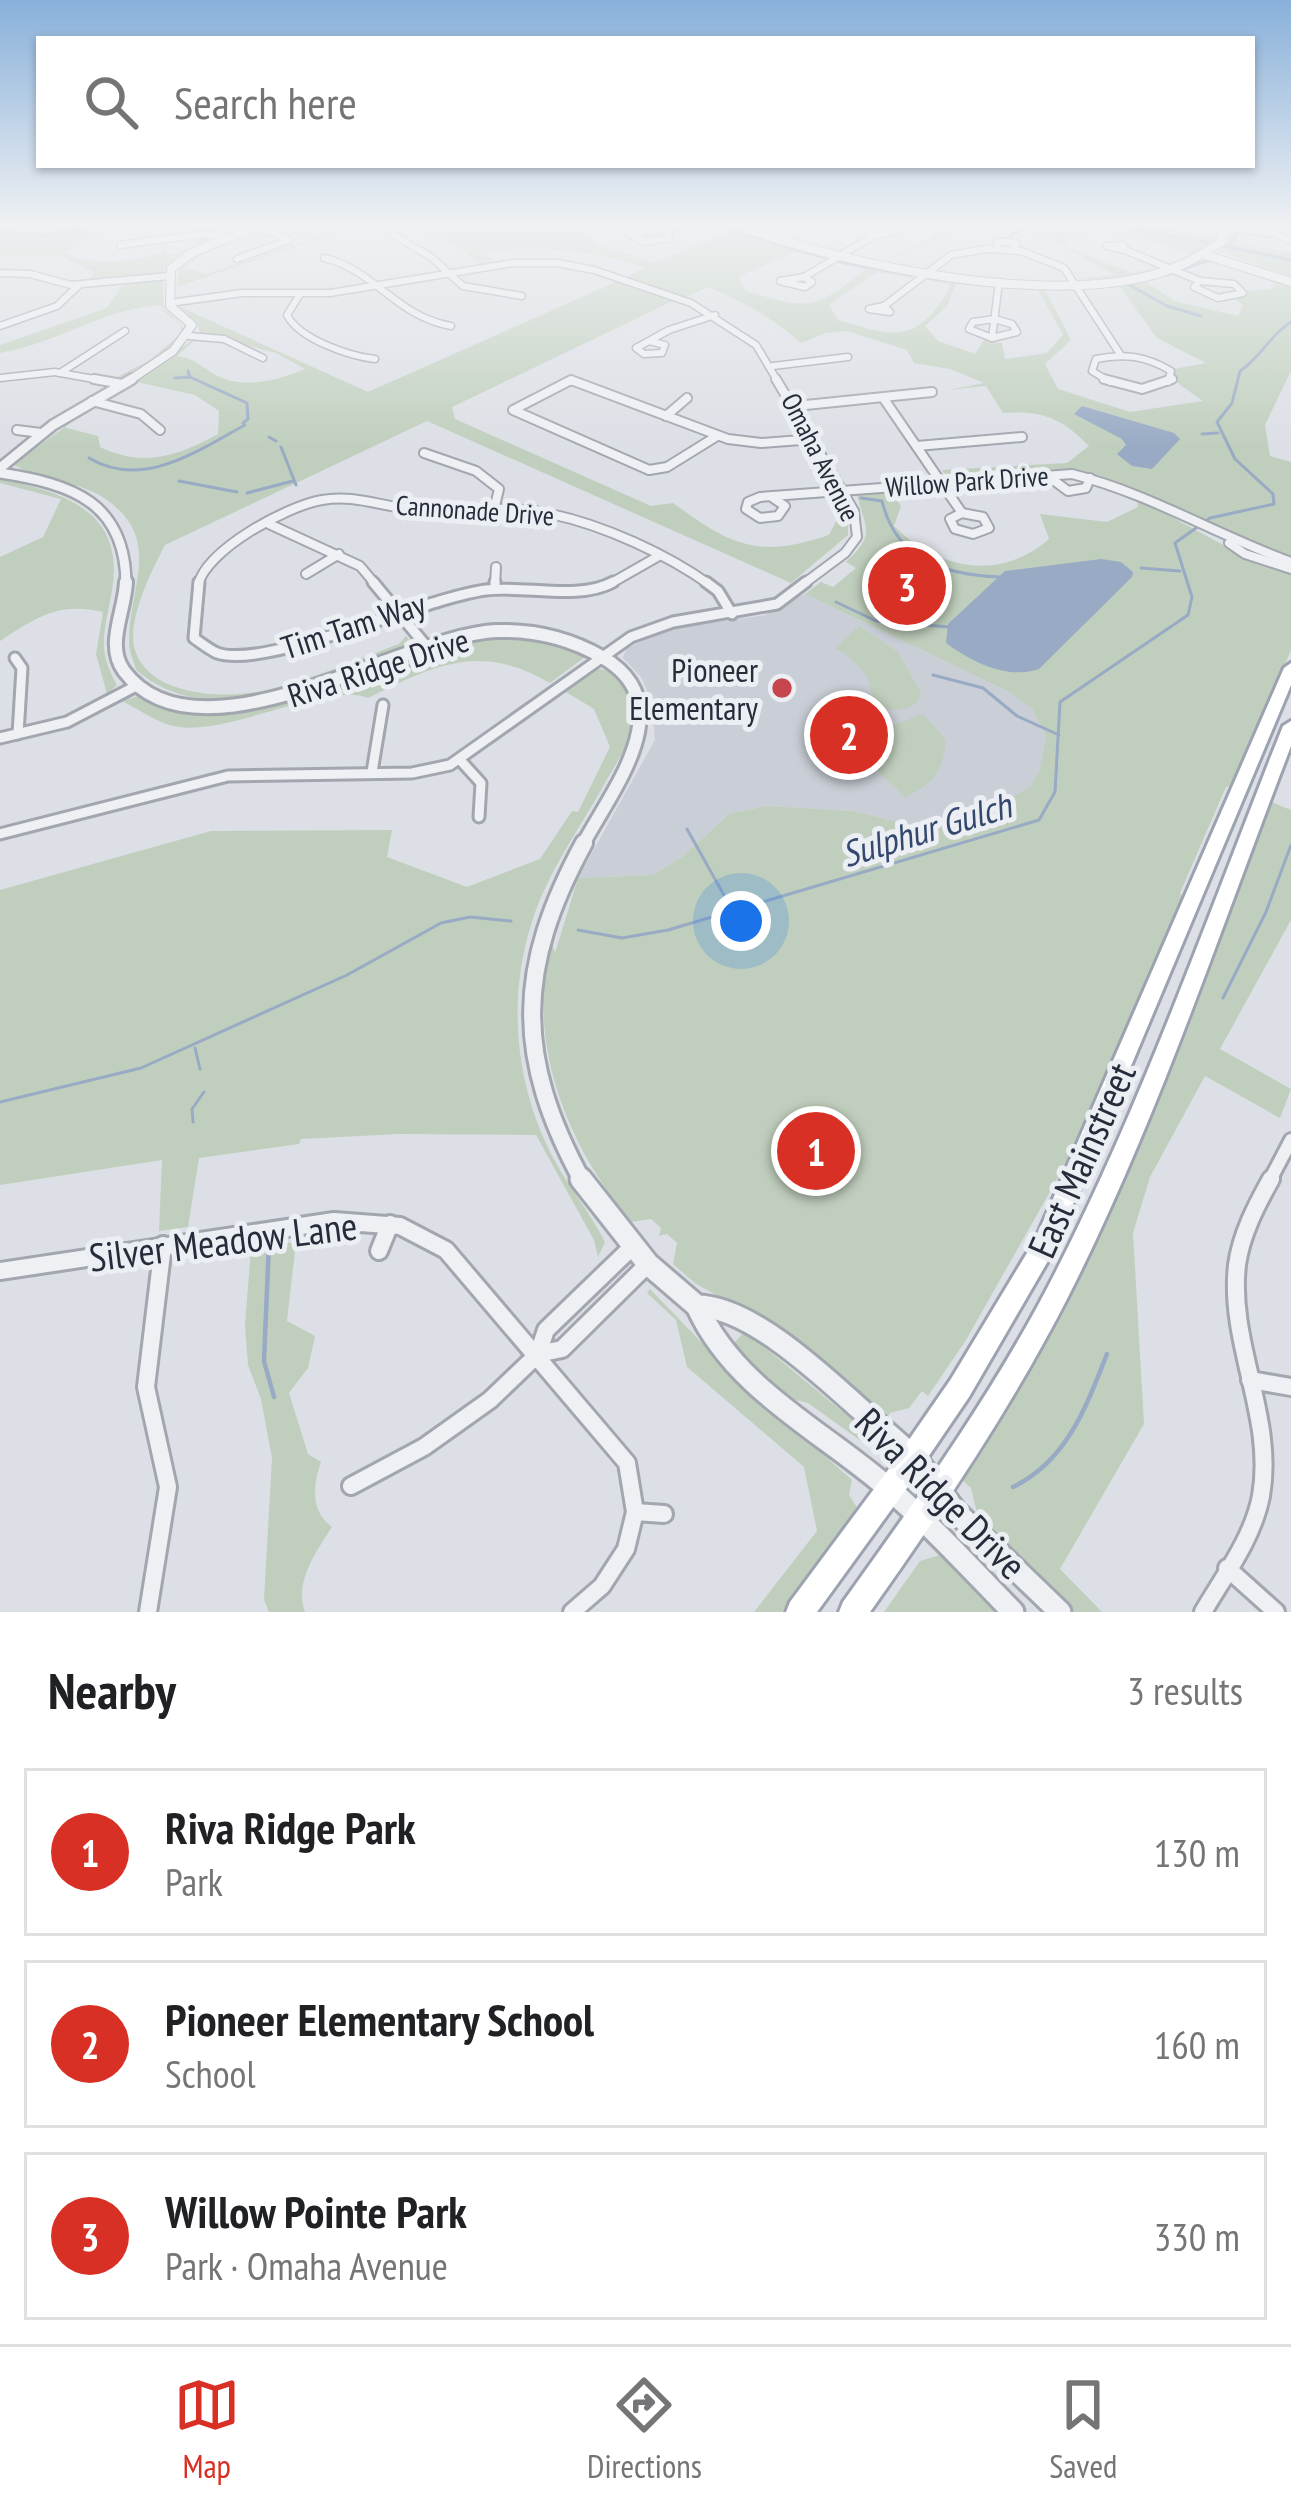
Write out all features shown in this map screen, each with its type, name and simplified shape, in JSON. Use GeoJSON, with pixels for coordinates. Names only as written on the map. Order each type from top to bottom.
{"type":"FeatureCollection","features":[{"type":"Feature","properties":{"kind":"main road","name":"East Mainstreet"},"geometry":{"type":"LineString","coordinates":[[800,1612],[915,1458],[1001,1326],[1044,1246],[1291,668]]}},
{"type":"Feature","properties":{"kind":"main road","name":"East Mainstreet"},"geometry":{"type":"LineString","coordinates":[[853,1612],[938,1493],[1032,1340],[1081,1245],[1291,726]]}},
{"type":"Feature","properties":{"kind":"street"},"geometry":{"type":"LineString","coordinates":[[2,324],[57,306],[66,297]]}},
{"type":"Feature","properties":{"kind":"street"},"geometry":{"type":"LineString","coordinates":[[170,297],[172,311],[191,323],[189,336]]}},
{"type":"Feature","properties":{"kind":"street","name":"Omaha Avenue"},"geometry":{"type":"LineString","coordinates":[[170,303],[213,297]]}},
{"type":"Feature","properties":{"kind":"street"},"geometry":{"type":"LineString","coordinates":[[298,297],[286,315],[292,327],[358,357],[375,359]]}},
{"type":"Feature","properties":{"kind":"street"},"geometry":{"type":"LineString","coordinates":[[384,297],[435,325],[451,326]]}},
{"type":"Feature","properties":{"kind":"street","name":"Omaha Avenue"},"geometry":{"type":"LineString","coordinates":[[0,834],[228,776],[428,771],[461,761],[604,654],[651,628],[777,604],[851,547],[859,525],[773,366],[752,340],[676,297]]}},
{"type":"Feature","properties":{"kind":"street"},"geometry":{"type":"LineString","coordinates":[[884,306],[895,297]]}},
{"type":"Feature","properties":{"kind":"street"},"geometry":{"type":"LineString","coordinates":[[992,338],[996,297]]}},
{"type":"Feature","properties":{"kind":"street"},"geometry":{"type":"LineString","coordinates":[[1084,297],[1120,354],[1157,362],[1169,369],[1172,380],[1160,387],[1137,388],[1109,382],[1092,371],[1096,359],[1120,354]]}},
{"type":"Feature","properties":{"kind":"street"},"geometry":{"type":"LineString","coordinates":[[381,308],[392,305]]}},
{"type":"Feature","properties":{"kind":"street"},"geometry":{"type":"LineString","coordinates":[[649,341],[715,315]]}},
{"type":"Feature","properties":{"kind":"street"},"geometry":{"type":"LineString","coordinates":[[994,319],[1017,330],[1010,337],[992,338],[968,327],[976,320],[994,319]]}},
{"type":"Feature","properties":{"kind":"street"},"geometry":{"type":"LineString","coordinates":[[59,373],[125,332]]}},
{"type":"Feature","properties":{"kind":"street"},"geometry":{"type":"LineString","coordinates":[[0,470],[41,434],[189,336],[220,338],[263,358]]}},
{"type":"Feature","properties":{"kind":"street"},"geometry":{"type":"LineString","coordinates":[[773,366],[848,357]]}},
{"type":"Feature","properties":{"kind":"street"},"geometry":{"type":"LineString","coordinates":[[0,377],[59,373],[122,384]]}},
{"type":"Feature","properties":{"kind":"street"},"geometry":{"type":"LineString","coordinates":[[717,436],[667,467],[652,470],[513,412],[518,404],[564,382],[581,382],[717,436],[756,443],[814,439]]}},
{"type":"Feature","properties":{"kind":"street"},"geometry":{"type":"LineString","coordinates":[[796,406],[932,392]]}},
{"type":"Feature","properties":{"kind":"street"},"geometry":{"type":"LineString","coordinates":[[667,416],[687,398]]}},
{"type":"Feature","properties":{"kind":"street"},"geometry":{"type":"LineString","coordinates":[[884,399],[962,513]]}},
{"type":"Feature","properties":{"kind":"street"},"geometry":{"type":"LineString","coordinates":[[92,401],[137,412],[160,430]]}},
{"type":"Feature","properties":{"kind":"street"},"geometry":{"type":"LineString","coordinates":[[17,430],[41,434]]}},
{"type":"Feature","properties":{"kind":"street"},"geometry":{"type":"LineString","coordinates":[[917,446],[1022,437]]}},
{"type":"Feature","properties":{"kind":"street"},"geometry":{"type":"LineString","coordinates":[[424,453],[492,479],[499,490],[494,510]]}},
{"type":"Feature","properties":{"kind":"street"},"geometry":{"type":"LineString","coordinates":[[0,470],[75,492],[104,511],[117,527],[128,565],[116,651],[122,669],[138,685],[67,722],[0,738]]}},
{"type":"Feature","properties":{"kind":"street"},"geometry":{"type":"LineString","coordinates":[[1044,473],[1055,487],[1072,492],[1084,489],[1090,478]]}},
{"type":"Feature","properties":{"kind":"street","name":"Willow Park Drive"},"geometry":{"type":"LineString","coordinates":[[773,498],[785,506],[778,516],[756,517],[746,509],[753,499],[842,490],[1044,473],[1090,478],[1127,489],[1222,537],[1241,553],[1291,566]]}},
{"type":"Feature","properties":{"kind":"street","name":"Cannonade Drive"},"geometry":{"type":"LineString","coordinates":[[332,497],[358,497],[409,509],[569,516],[710,584],[732,614]]}},
{"type":"Feature","properties":{"kind":"street","name":"Tim Tam Way"},"geometry":{"type":"LineString","coordinates":[[332,497],[227,545],[205,566],[193,629],[202,647],[230,656],[261,656],[440,596],[495,588],[598,590],[657,557]]}},
{"type":"Feature","properties":{"kind":"street"},"geometry":{"type":"LineString","coordinates":[[269,524],[364,569],[428,647]]}},
{"type":"Feature","properties":{"kind":"street"},"geometry":{"type":"LineString","coordinates":[[306,574],[339,554]]}},
{"type":"Feature","properties":{"kind":"street"},"geometry":{"type":"LineString","coordinates":[[495,588],[496,567]]}},
{"type":"Feature","properties":{"kind":"street","name":"Riva Ridge Drive"},"geometry":{"type":"LineString","coordinates":[[138,685],[178,702],[247,706],[301,693],[478,633],[520,630],[569,638],[604,654],[636,688],[642,729],[546,916],[534,961],[530,1007],[536,1069],[561,1142],[631,1248],[698,1306],[704,1329],[730,1359],[891,1490],[1013,1612]]}},
{"type":"Feature","properties":{"kind":"street"},"geometry":{"type":"LineString","coordinates":[[15,658],[22,668],[18,734]]}},
{"type":"Feature","properties":{"kind":"street"},"geometry":{"type":"LineString","coordinates":[[372,772],[383,705]]}},
{"type":"Feature","properties":{"kind":"street"},"geometry":{"type":"LineString","coordinates":[[461,761],[481,783],[479,817]]}},
{"type":"Feature","properties":{"kind":"street"},"geometry":{"type":"LineString","coordinates":[[1203,1612],[1258,1508],[1263,1484],[1237,1267],[1244,1238],[1291,1139]]}},
{"type":"Feature","properties":{"kind":"street","name":"Silver Meadow Lane"},"geometry":{"type":"LineString","coordinates":[[0,1271],[306,1224],[389,1224],[424,1234],[446,1250],[619,1450],[632,1478],[634,1512]]}},
{"type":"Feature","properties":{"kind":"street"},"geometry":{"type":"LineString","coordinates":[[379,1252],[389,1224]]}},
{"type":"Feature","properties":{"kind":"street"},"geometry":{"type":"LineString","coordinates":[[148,1612],[168,1487],[146,1388],[163,1245]]}},
{"type":"Feature","properties":{"kind":"street"},"geometry":{"type":"LineString","coordinates":[[351,1486],[459,1425],[538,1354],[546,1330],[631,1248]]}},
{"type":"Feature","properties":{"kind":"street"},"geometry":{"type":"LineString","coordinates":[[538,1354],[562,1349],[648,1264]]}},
{"type":"Feature","properties":{"kind":"street","name":"Riva Ridge Drive"},"geometry":{"type":"LineString","coordinates":[[698,1306],[716,1306],[761,1330],[915,1458],[938,1493],[1060,1612]]}},
{"type":"Feature","properties":{"kind":"street"},"geometry":{"type":"LineString","coordinates":[[1250,1380],[1291,1387]]}},
{"type":"Feature","properties":{"kind":"street"},"geometry":{"type":"LineString","coordinates":[[572,1612],[619,1563],[634,1512],[664,1514]]}},
{"type":"Feature","properties":{"kind":"street"},"geometry":{"type":"LineString","coordinates":[[1227,1568],[1276,1612]]}},
{"type":"Feature","properties":{"kind":"shaded area"},"geometry":{"type":"Polygon","coordinates":[[[805,594],[1007,691],[1032,709],[1046,736],[1039,773],[1031,786],[1005,801],[945,822],[910,825],[853,811],[768,806],[730,813],[682,857],[653,875],[578,878],[655,740],[652,701],[641,677],[623,658],[627,648],[668,629],[765,615],[805,594]]]}},
{"type":"Feature","properties":{"kind":"green space"},"geometry":{"type":"Polygon","coordinates":[[[114,297],[164,297],[164,309],[160,305],[117,313],[0,353],[0,345],[107,308],[114,297]]]}},
{"type":"Feature","properties":{"kind":"green space"},"geometry":{"type":"Polygon","coordinates":[[[581,297],[667,297],[675,300],[452,407],[455,419],[651,506],[673,503],[712,530],[746,544],[783,546],[829,535],[840,514],[830,496],[838,498],[848,516],[848,535],[791,583],[427,421],[165,545],[142,596],[133,638],[143,666],[156,678],[212,694],[284,686],[399,644],[406,636],[408,647],[270,694],[235,700],[200,698],[167,689],[136,670],[129,643],[138,546],[121,512],[90,491],[13,464],[64,427],[98,436],[100,447],[146,458],[189,448],[218,434],[219,411],[195,395],[137,382],[106,399],[191,341],[195,340],[177,356],[234,381],[270,380],[305,369],[276,353],[200,333],[197,322],[178,306],[368,392],[581,297]]]}},
{"type":"Feature","properties":{"kind":"green space"},"geometry":{"type":"Polygon","coordinates":[[[731,297],[810,303],[840,297],[829,305],[838,320],[890,332],[916,327],[943,297],[951,297],[925,326],[938,341],[975,354],[984,340],[1002,343],[1005,359],[1047,353],[1063,335],[1042,297],[1049,297],[1071,340],[1045,364],[1058,389],[1130,412],[1203,401],[1176,382],[1174,369],[1206,363],[1157,338],[1127,297],[1169,297],[1238,316],[1243,305],[1238,297],[1291,297],[1291,371],[1265,425],[1270,456],[1291,462],[1291,559],[1099,475],[1043,468],[946,475],[942,470],[1067,463],[1089,446],[1050,418],[1003,413],[986,386],[948,390],[984,383],[950,369],[914,363],[907,350],[847,331],[825,333],[801,343],[731,297]]]}},
{"type":"Feature","properties":{"kind":"green space"},"geometry":{"type":"Polygon","coordinates":[[[182,333],[144,367],[115,378],[150,360],[182,333]]]}},
{"type":"Feature","properties":{"kind":"green space"},"geometry":{"type":"Polygon","coordinates":[[[0,478],[69,500],[101,526],[110,544],[114,567],[104,642],[117,685],[107,694],[96,654],[103,612],[60,610],[0,641],[0,557],[43,537],[61,499],[0,483],[0,478]]]}},
{"type":"Feature","properties":{"kind":"green space"},"geometry":{"type":"Polygon","coordinates":[[[891,491],[901,506],[894,526],[930,553],[970,565],[1010,561],[1030,553],[1049,539],[1040,514],[1107,522],[1138,507],[1137,500],[1121,493],[1125,492],[1242,555],[1291,573],[1291,650],[1233,786],[1226,787],[1180,893],[1184,900],[1086,1128],[966,1340],[928,1396],[922,1391],[909,1408],[890,1413],[885,1421],[765,1321],[696,1284],[673,1264],[677,1243],[667,1234],[659,1236],[661,1228],[651,1219],[632,1222],[609,1193],[571,1127],[548,1054],[544,1017],[552,943],[555,953],[578,878],[653,875],[682,857],[730,813],[768,806],[853,811],[910,825],[945,822],[1005,801],[1031,786],[1039,772],[1046,736],[1032,709],[1007,691],[805,594],[821,582],[833,587],[856,568],[846,562],[862,544],[866,530],[857,494],[891,491]]]}},
{"type":"Feature","properties":{"kind":"green space"},"geometry":{"type":"Polygon","coordinates":[[[859,626],[898,652],[921,693],[914,705],[871,708],[871,688],[864,672],[835,648],[859,626]]]}},
{"type":"Feature","properties":{"kind":"green space"},"geometry":{"type":"Polygon","coordinates":[[[519,636],[545,639],[585,657],[550,683],[501,663],[458,663],[368,698],[328,697],[194,728],[167,724],[122,701],[138,696],[190,709],[238,711],[285,703],[469,642],[519,636]]]}},
{"type":"Feature","properties":{"kind":"green space"},"geometry":{"type":"Polygon","coordinates":[[[598,669],[615,675],[626,689],[632,707],[630,733],[538,904],[524,952],[518,1014],[519,1045],[532,1106],[556,1163],[605,1242],[598,1257],[594,1240],[536,1135],[301,1139],[299,1144],[199,1158],[188,1227],[159,1231],[162,1160],[0,1185],[0,890],[211,831],[392,830],[387,857],[467,887],[540,859],[572,811],[578,812],[610,747],[594,709],[566,692],[598,669]]]}},
{"type":"Feature","properties":{"kind":"green space"},"geometry":{"type":"Polygon","coordinates":[[[923,714],[946,740],[945,751],[935,776],[905,797],[851,747],[852,741],[923,714]]]}},
{"type":"Feature","properties":{"kind":"green space"},"geometry":{"type":"Polygon","coordinates":[[[1269,801],[1291,810],[1291,920],[1220,1049],[1291,1089],[1280,1118],[1205,1076],[1150,1177],[1133,1233],[1144,1424],[1060,1569],[1102,1612],[1070,1612],[979,1522],[971,1488],[962,1480],[1048,1338],[1104,1224],[1269,801]]]}},
{"type":"Feature","properties":{"kind":"green space"},"geometry":{"type":"Polygon","coordinates":[[[296,1242],[287,1321],[315,1336],[308,1368],[289,1393],[308,1454],[321,1462],[315,1497],[332,1527],[304,1579],[305,1612],[269,1612],[264,1600],[272,1458],[261,1399],[248,1365],[245,1325],[251,1248],[296,1242]]]}},
{"type":"Feature","properties":{"kind":"green space"},"geometry":{"type":"Polygon","coordinates":[[[650,1289],[730,1372],[852,1480],[849,1495],[858,1509],[782,1612],[754,1612],[817,1531],[804,1467],[687,1367],[676,1320],[647,1293],[650,1289]]]}},
{"type":"Feature","properties":{"kind":"green space"},"geometry":{"type":"Polygon","coordinates":[[[745,1331],[862,1428],[861,1441],[808,1403],[791,1399],[738,1354],[734,1343],[745,1331]]]}},
{"type":"Feature","properties":{"kind":"green space"},"geometry":{"type":"Polygon","coordinates":[[[940,1555],[1002,1612],[884,1612],[920,1561],[940,1555]]]}},
{"type":"Feature","properties":{"kind":"water"},"geometry":{"type":"Polygon","coordinates":[[[1082,406],[1174,433],[1180,439],[1152,469],[1132,466],[1117,454],[1126,445],[1122,439],[1074,414],[1082,406]]]}},
{"type":"Feature","properties":{"kind":"water"},"geometry":{"type":"Polygon","coordinates":[[[1101,559],[1121,562],[1133,572],[1132,577],[1039,669],[1015,672],[990,667],[946,643],[948,624],[1005,571],[1101,559]]]}},
{"type":"Feature","properties":{"kind":"waterway"},"geometry":{"type":"LineString","coordinates":[[1151,297],[1201,316]]}},
{"type":"Feature","properties":{"kind":"waterway","name":"Sulphur Gulch"},"geometry":{"type":"LineString","coordinates":[[1058,735],[1060,702],[1188,615],[1192,597],[1175,543],[1210,518],[1274,504],[1273,494],[1235,459],[1217,422],[1232,403],[1240,371],[1291,322]]}},
{"type":"Feature","properties":{"kind":"waterway"},"geometry":{"type":"LineString","coordinates":[[188,371],[190,377]]}},
{"type":"Feature","properties":{"kind":"waterway"},"geometry":{"type":"LineString","coordinates":[[175,378],[190,377]]}},
{"type":"Feature","properties":{"kind":"waterway"},"geometry":{"type":"LineString","coordinates":[[190,377],[247,403],[248,419],[243,423]]}},
{"type":"Feature","properties":{"kind":"waterway"},"geometry":{"type":"LineString","coordinates":[[89,458],[109,467],[149,468],[189,455],[245,425]]}},
{"type":"Feature","properties":{"kind":"waterway"},"geometry":{"type":"LineString","coordinates":[[1202,434],[1218,433]]}},
{"type":"Feature","properties":{"kind":"waterway"},"geometry":{"type":"LineString","coordinates":[[269,437],[276,441]]}},
{"type":"Feature","properties":{"kind":"waterway"},"geometry":{"type":"LineString","coordinates":[[281,447],[296,485]]}},
{"type":"Feature","properties":{"kind":"waterway"},"geometry":{"type":"LineString","coordinates":[[179,481],[237,492]]}},
{"type":"Feature","properties":{"kind":"waterway"},"geometry":{"type":"LineString","coordinates":[[247,493],[293,481]]}},
{"type":"Feature","properties":{"kind":"waterway"},"geometry":{"type":"LineString","coordinates":[[861,498],[882,501],[899,537],[926,560],[960,573],[1000,577]]}},
{"type":"Feature","properties":{"kind":"waterway"},"geometry":{"type":"LineString","coordinates":[[1141,568],[1180,571]]}},
{"type":"Feature","properties":{"kind":"waterway"},"geometry":{"type":"LineString","coordinates":[[836,602],[876,621],[949,627]]}},
{"type":"Feature","properties":{"kind":"waterway"},"geometry":{"type":"LineString","coordinates":[[400,674],[424,655]]}},
{"type":"Feature","properties":{"kind":"waterway"},"geometry":{"type":"LineString","coordinates":[[933,675],[983,688],[1017,716],[1058,735]]}},
{"type":"Feature","properties":{"kind":"waterway","name":"Sulphur Gulch"},"geometry":{"type":"LineString","coordinates":[[578,930],[622,938],[668,930],[1039,820],[1055,792],[1058,735]]}},
{"type":"Feature","properties":{"kind":"waterway"},"geometry":{"type":"LineString","coordinates":[[687,829],[730,906]]}},
{"type":"Feature","properties":{"kind":"waterway"},"geometry":{"type":"LineString","coordinates":[[1223,998],[1266,912],[1291,845]]}},
{"type":"Feature","properties":{"kind":"waterway","name":"Sulphur Gulch"},"geometry":{"type":"LineString","coordinates":[[0,1102],[141,1068],[347,975],[441,923],[470,917],[511,921]]}},
{"type":"Feature","properties":{"kind":"waterway"},"geometry":{"type":"LineString","coordinates":[[195,1048],[200,1069]]}},
{"type":"Feature","properties":{"kind":"waterway"},"geometry":{"type":"LineString","coordinates":[[193,1122],[192,1109],[204,1092]]}},
{"type":"Feature","properties":{"kind":"waterway"},"geometry":{"type":"LineString","coordinates":[[269,1242],[264,1361],[274,1397]]}},
{"type":"Feature","properties":{"kind":"waterway"},"geometry":{"type":"LineString","coordinates":[[1013,1487],[1048,1463],[1061,1447],[1082,1413],[1107,1354]]}},
{"type":"Feature","properties":{"kind":"place","name":"Willow Pointe Park"},"geometry":{"type":"Point","coordinates":[907,586]}},
{"type":"Feature","properties":{"kind":"place","name":"Pioneer Elementary"},"geometry":{"type":"Point","coordinates":[782,688]}},
{"type":"Feature","properties":{"kind":"place","name":"Pioneer Elementary School"},"geometry":{"type":"Point","coordinates":[849,735]}},
{"type":"Feature","properties":{"kind":"place","name":"Riva Ridge Park"},"geometry":{"type":"Point","coordinates":[816,1151]}}]}
